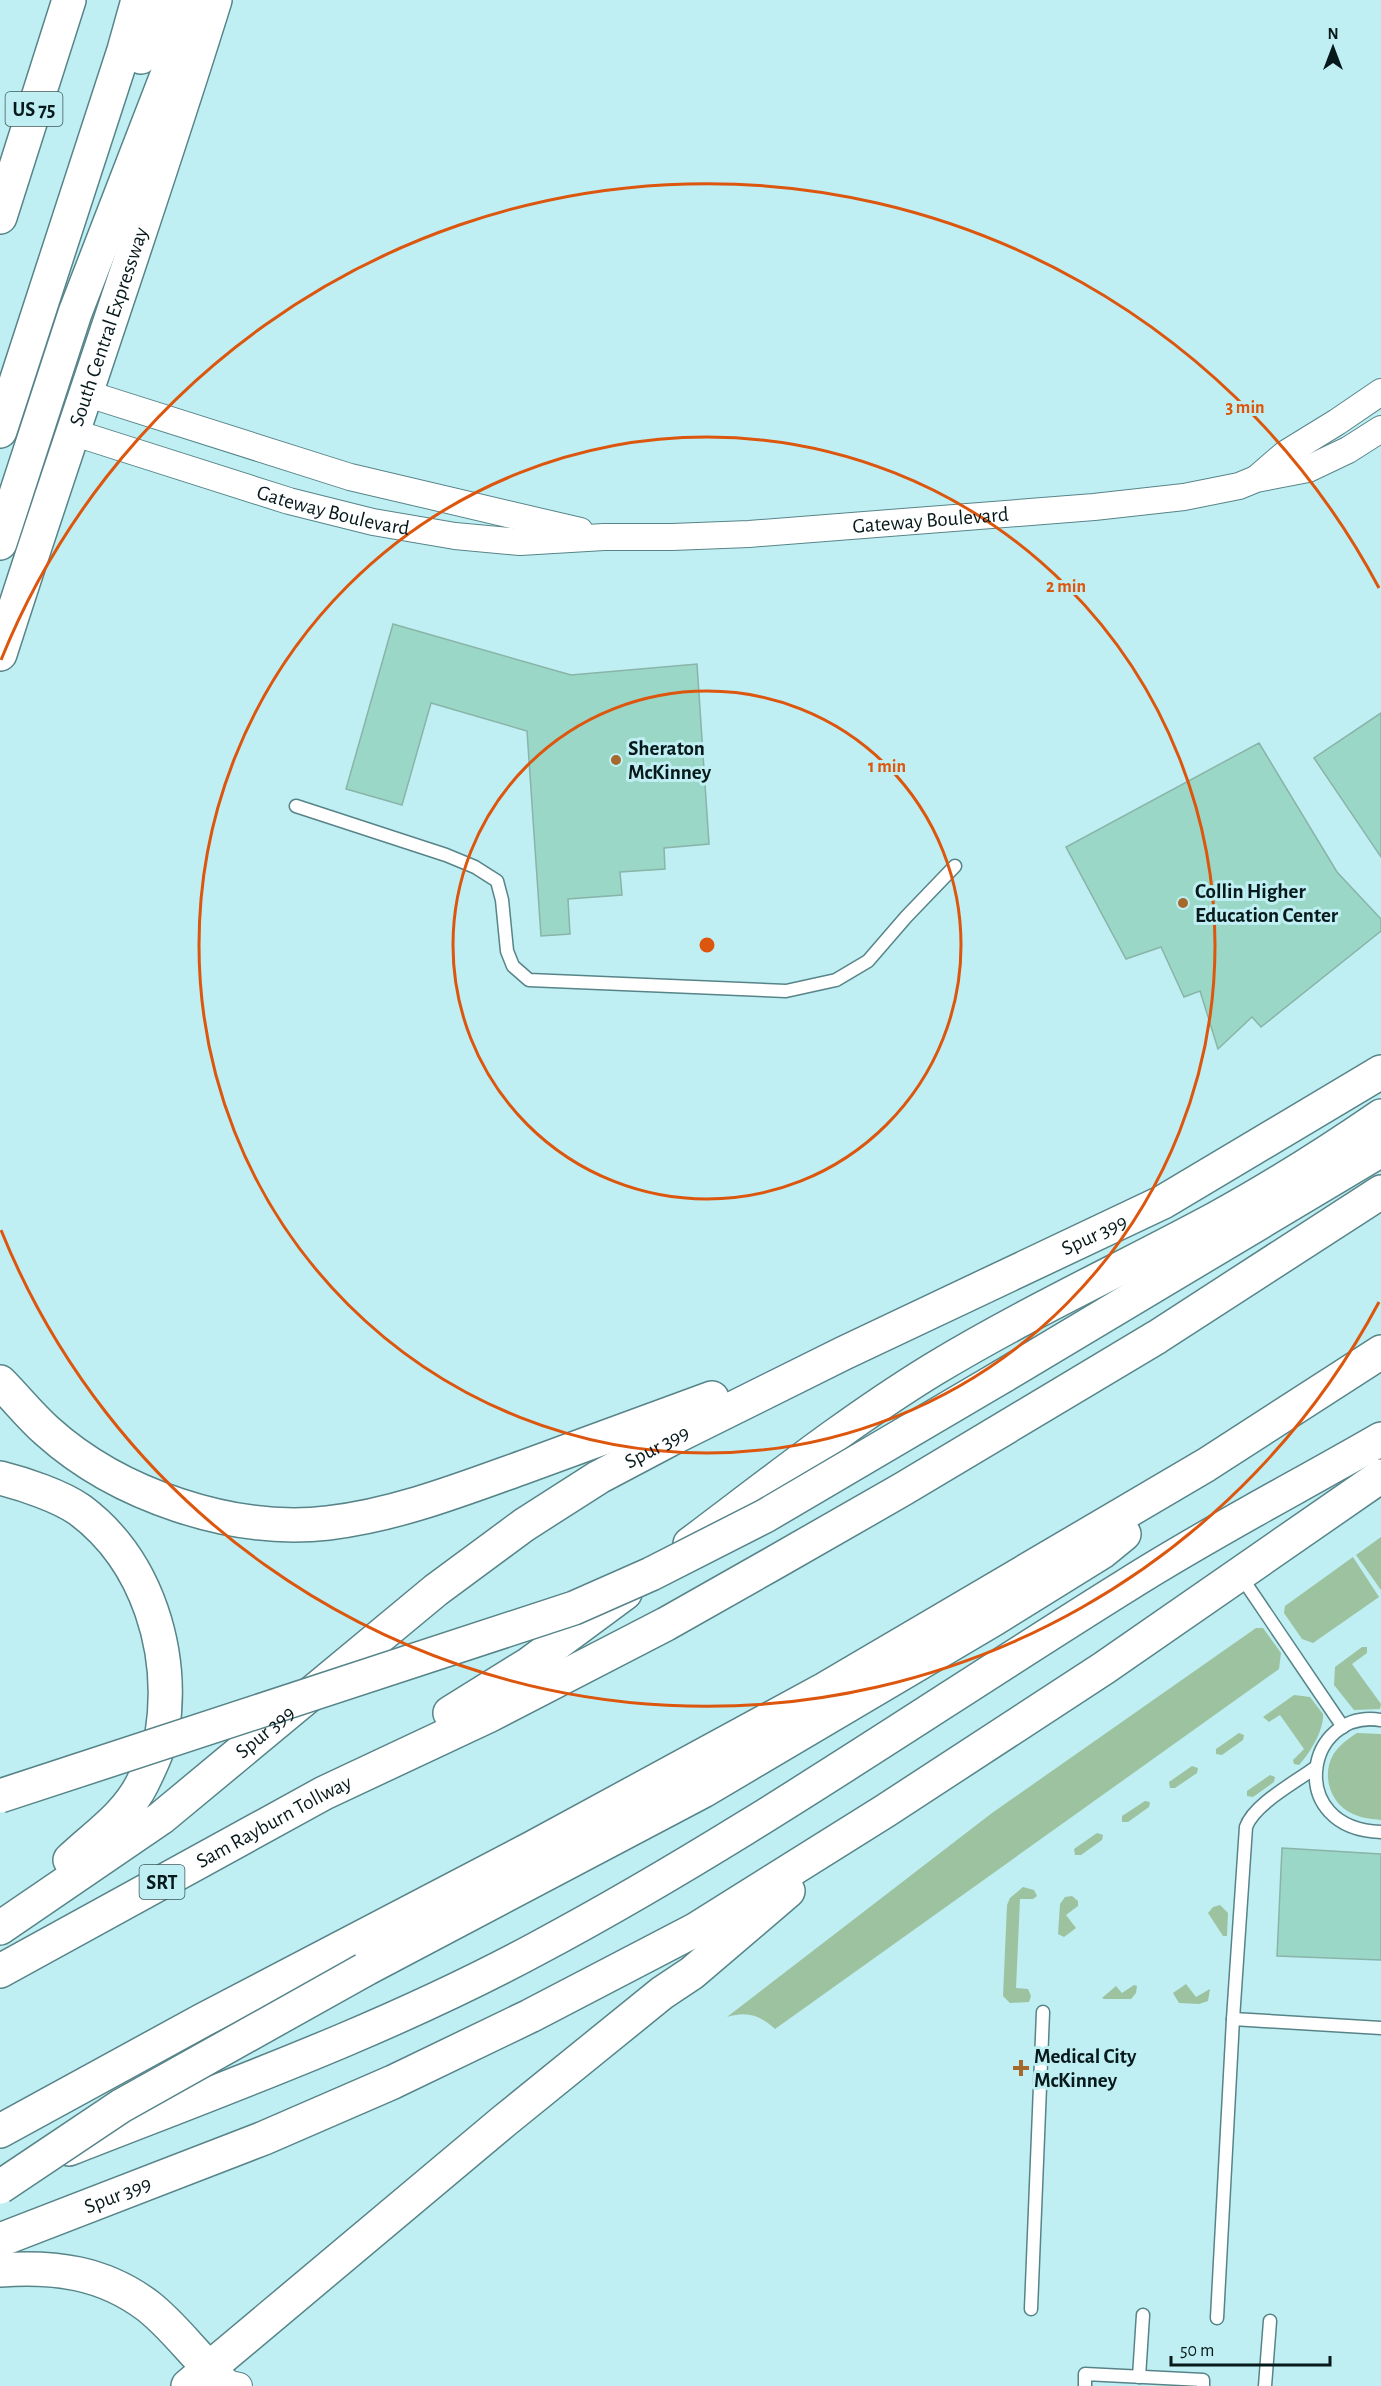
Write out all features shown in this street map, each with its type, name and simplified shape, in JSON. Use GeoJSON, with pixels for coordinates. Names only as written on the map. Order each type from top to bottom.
{"type":"FeatureCollection","features":[{"type":"Feature","properties":{"kind":"main road","name":"US 75"},"geometry":{"type":"LineString","coordinates":[[0,217],[69,0]]}},
{"type":"Feature","properties":{"kind":"main road"},"geometry":{"type":"LineString","coordinates":[[0,431],[84,175],[138,0]]}},
{"type":"Feature","properties":{"kind":"main road"},"geometry":{"type":"LineString","coordinates":[[84,175],[142,55],[164,0]]}},
{"type":"Feature","properties":{"kind":"main road"},"geometry":{"type":"LineString","coordinates":[[0,543],[75,314],[191,13],[199,0]]}},
{"type":"Feature","properties":{"kind":"main road","name":"South Central Expressway"},"geometry":{"type":"LineString","coordinates":[[0,654],[85,393],[175,129],[215,0]]}},
{"type":"Feature","properties":{"kind":"main road","name":"Spur 399"},"geometry":{"type":"LineString","coordinates":[[0,1927],[161,1818],[436,1590],[524,1525],[599,1478],[669,1440],[844,1353],[1163,1202],[1381,1072]]}},
{"type":"Feature","properties":{"kind":"main road"},"geometry":{"type":"LineString","coordinates":[[324,1793],[529,1664],[832,1438],[933,1370],[982,1341],[1216,1218],[1338,1145],[1381,1116]]}},
{"type":"Feature","properties":{"kind":"main road"},"geometry":{"type":"LineString","coordinates":[[0,1796],[574,1608],[651,1574],[765,1515],[1381,1150]]}},
{"type":"Feature","properties":{"kind":"main road","name":"Sam Rayburn Tollway"},"geometry":{"type":"LineString","coordinates":[[0,1971],[324,1793],[488,1716],[666,1624],[903,1489],[1157,1337],[1381,1192]]}},
{"type":"Feature","properties":{"kind":"main road"},"geometry":{"type":"LineString","coordinates":[[0,2131],[203,2020],[531,1848],[825,1689],[1206,1465],[1381,1352]]}},
{"type":"Feature","properties":{"kind":"main road"},"geometry":{"type":"LineString","coordinates":[[0,1382],[48,1432],[99,1469],[148,1495],[205,1513],[262,1524],[326,1523],[381,1514],[458,1491],[722,1394],[844,1353]]}},
{"type":"Feature","properties":{"kind":"main road"},"geometry":{"type":"LineString","coordinates":[[0,2176],[372,2029],[534,1950],[656,1884],[1130,1583],[1381,1440]]}},
{"type":"Feature","properties":{"kind":"main road"},"geometry":{"type":"LineString","coordinates":[[0,2187],[121,2106],[364,1970],[703,1791],[994,1619],[1102,1552],[1206,1465]]}},
{"type":"Feature","properties":{"kind":"main road","name":"Spur 399"},"geometry":{"type":"LineString","coordinates":[[0,2240],[264,2138],[477,2042],[695,1930],[885,1811],[1104,1668],[1381,1476]]}},
{"type":"Feature","properties":{"kind":"main road"},"geometry":{"type":"LineString","coordinates":[[0,1478],[26,1484],[79,1509],[117,1545],[154,1613],[163,1652],[166,1689],[162,1736],[141,1787],[114,1822],[79,1851],[0,1927]]}},
{"type":"Feature","properties":{"kind":"main road"},"geometry":{"type":"LineString","coordinates":[[0,2270],[33,2267],[76,2271],[113,2284],[149,2307],[219,2382],[513,2114],[653,2000],[692,1973],[885,1811]]}},
{"type":"Feature","properties":{"kind":"street","name":"Gateway Boulevard"},"geometry":{"type":"LineString","coordinates":[[1256,479],[1285,453],[1381,392]]}},
{"type":"Feature","properties":{"kind":"street","name":"Gateway Boulevard"},"geometry":{"type":"LineString","coordinates":[[85,393],[350,477],[604,537]]}},
{"type":"Feature","properties":{"kind":"street","name":"Gateway Boulevard"},"geometry":{"type":"LineString","coordinates":[[72,432],[289,501],[374,522],[455,536],[520,542],[604,537],[749,534],[1094,507],[1184,497],[1308,469],[1348,450],[1381,429]]}},
{"type":"Feature","properties":{"kind":"lane"},"geometry":{"type":"LineString","coordinates":[[296,806],[446,855],[475,867],[497,881],[502,900],[507,951],[513,966],[530,980],[786,991],[836,980],[868,961],[955,866]]}},
{"type":"Feature","properties":{"kind":"lane"},"geometry":{"type":"LineString","coordinates":[[1239,1574],[1343,1727]]}},
{"type":"Feature","properties":{"kind":"lane"},"geometry":{"type":"LineString","coordinates":[[1380,1719],[1365,1720],[1343,1727],[1326,1742],[1316,1767],[1316,1784],[1319,1795],[1331,1814],[1350,1827],[1381,1832]]}},
{"type":"Feature","properties":{"kind":"lane"},"geometry":{"type":"LineString","coordinates":[[1217,2319],[1245,1834],[1249,1820],[1257,1810],[1316,1767]]}},
{"type":"Feature","properties":{"kind":"lane"},"geometry":{"type":"LineString","coordinates":[[1030,2309],[1043,2012]]}},
{"type":"Feature","properties":{"kind":"lane"},"geometry":{"type":"LineString","coordinates":[[1233,2019],[1381,2028]]}},
{"type":"Feature","properties":{"kind":"lane"},"geometry":{"type":"LineString","coordinates":[[1139,2377],[1143,2315]]}},
{"type":"Feature","properties":{"kind":"lane"},"geometry":{"type":"LineString","coordinates":[[1266,2386],[1270,2321]]}},
{"type":"Feature","properties":{"kind":"lane"},"geometry":{"type":"LineString","coordinates":[[1085,2386],[1085,2374],[1203,2380],[1203,2386]]}},
{"type":"Feature","properties":{"kind":"green space"},"geometry":{"type":"Polygon","coordinates":[[[1381,1537],[1381,1590],[1356,1555],[1381,1537]]]}},
{"type":"Feature","properties":{"kind":"green space"},"geometry":{"type":"Polygon","coordinates":[[[1353,1557],[1379,1597],[1313,1643],[1302,1639],[1284,1613],[1285,1606],[1353,1557]]]}},
{"type":"Feature","properties":{"kind":"green space"},"geometry":{"type":"Polygon","coordinates":[[[1256,1628],[1263,1628],[1281,1653],[1279,1669],[775,2029],[764,2020],[747,2014],[727,2017],[992,1813],[1256,1628]]]}},
{"type":"Feature","properties":{"kind":"green space"},"geometry":{"type":"Polygon","coordinates":[[[1362,1647],[1367,1647],[1367,1653],[1352,1664],[1381,1704],[1380,1709],[1354,1710],[1334,1685],[1335,1667],[1362,1647]]]}},
{"type":"Feature","properties":{"kind":"green space"},"geometry":{"type":"Polygon","coordinates":[[[1294,1695],[1310,1697],[1323,1714],[1316,1741],[1299,1765],[1294,1764],[1293,1760],[1304,1749],[1280,1715],[1269,1722],[1263,1717],[1294,1695]]]}},
{"type":"Feature","properties":{"kind":"green space"},"geometry":{"type":"Polygon","coordinates":[[[1239,1733],[1244,1735],[1243,1740],[1222,1755],[1216,1754],[1216,1749],[1239,1733]]]}},
{"type":"Feature","properties":{"kind":"green space"},"geometry":{"type":"Polygon","coordinates":[[[1357,1733],[1381,1734],[1381,1820],[1345,1810],[1330,1789],[1328,1772],[1333,1755],[1341,1745],[1357,1733]]]}},
{"type":"Feature","properties":{"kind":"green space"},"geometry":{"type":"Polygon","coordinates":[[[1192,1766],[1198,1768],[1197,1773],[1175,1788],[1170,1788],[1169,1782],[1192,1766]]]}},
{"type":"Feature","properties":{"kind":"green space"},"geometry":{"type":"Polygon","coordinates":[[[1270,1775],[1275,1777],[1274,1782],[1253,1797],[1247,1796],[1247,1791],[1270,1775]]]}},
{"type":"Feature","properties":{"kind":"green space"},"geometry":{"type":"Polygon","coordinates":[[[1145,1801],[1150,1802],[1149,1807],[1128,1822],[1122,1822],[1122,1816],[1145,1801]]]}},
{"type":"Feature","properties":{"kind":"green space"},"geometry":{"type":"Polygon","coordinates":[[[1097,1833],[1103,1835],[1102,1840],[1081,1855],[1075,1855],[1074,1849],[1097,1833]]]}},
{"type":"Feature","properties":{"kind":"green space"},"geometry":{"type":"Polygon","coordinates":[[[1023,1887],[1034,1890],[1037,1896],[1033,1899],[1020,1899],[1016,1988],[1028,1989],[1031,1996],[1029,2002],[1010,2003],[1003,1996],[1007,1905],[1010,1898],[1023,1887]]]}},
{"type":"Feature","properties":{"kind":"green space"},"geometry":{"type":"Polygon","coordinates":[[[1072,1896],[1078,1901],[1078,1906],[1066,1915],[1076,1928],[1064,1937],[1058,1934],[1060,1904],[1065,1897],[1072,1896]]]}},
{"type":"Feature","properties":{"kind":"green space"},"geometry":{"type":"Polygon","coordinates":[[[1220,1905],[1228,1913],[1227,1936],[1223,1936],[1208,1913],[1213,1907],[1220,1905]]]}},
{"type":"Feature","properties":{"kind":"green space"},"geometry":{"type":"Polygon","coordinates":[[[1186,1984],[1196,1997],[1210,1989],[1208,2001],[1199,2004],[1179,2003],[1173,1993],[1186,1984]]]}},
{"type":"Feature","properties":{"kind":"green space"},"geometry":{"type":"Polygon","coordinates":[[[1134,1985],[1137,1986],[1136,1993],[1131,1999],[1102,1998],[1116,1986],[1122,1993],[1134,1985]]]}},
{"type":"Feature","properties":{"kind":"building","name":"Sheraton McKinney"},"geometry":{"type":"Polygon","coordinates":[[[393,624],[571,675],[697,664],[709,844],[664,848],[665,869],[620,872],[622,895],[568,899],[570,934],[541,936],[527,731],[431,703],[402,805],[346,789],[393,624]]]}},
{"type":"Feature","properties":{"kind":"building"},"geometry":{"type":"Polygon","coordinates":[[[1381,713],[1381,857],[1314,758],[1381,713]]]}},
{"type":"Feature","properties":{"kind":"building"},"geometry":{"type":"Polygon","coordinates":[[[1259,743],[1337,872],[1381,919],[1381,931],[1261,1027],[1252,1017],[1218,1049],[1200,991],[1184,997],[1161,947],[1126,959],[1066,847],[1259,743]]]}},
{"type":"Feature","properties":{"kind":"building"},"geometry":{"type":"Polygon","coordinates":[[[1282,1848],[1381,1854],[1381,1960],[1277,1956],[1282,1848]]]}},
{"type":"Feature","properties":{"kind":"place","name":"Sheraton McKinney"},"geometry":{"type":"Point","coordinates":[616,760]}},
{"type":"Feature","properties":{"kind":"place","name":"Collin Higher Education Center"},"geometry":{"type":"Point","coordinates":[1183,903]}},
{"type":"Feature","properties":{"kind":"place","name":"Medical City McKinney"},"geometry":{"type":"Point","coordinates":[1021,2068]}}]}
